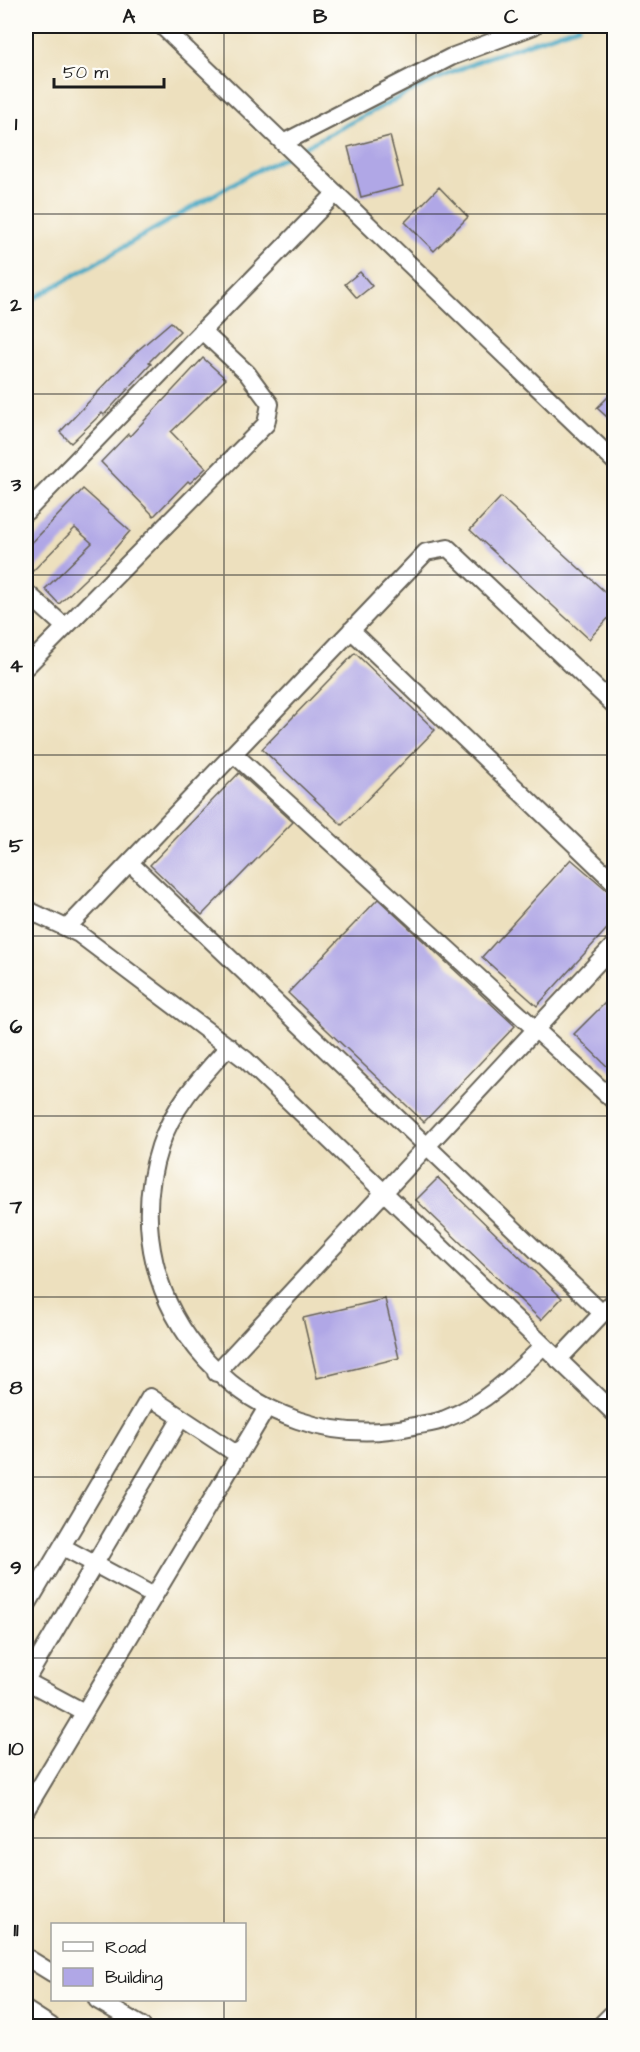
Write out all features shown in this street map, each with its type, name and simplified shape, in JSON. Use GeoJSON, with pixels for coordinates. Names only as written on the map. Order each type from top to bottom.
{"type":"FeatureCollection","features":[{"type":"Feature","properties":{"kind":"street"},"geometry":{"type":"LineString","coordinates":[[162,26],[615,461]]}},
{"type":"Feature","properties":{"kind":"street"},"geometry":{"type":"LineString","coordinates":[[283,143],[451,57],[534,26]]}},
{"type":"Feature","properties":{"kind":"street"},"geometry":{"type":"LineString","coordinates":[[26,512],[336,193]]}},
{"type":"Feature","properties":{"kind":"street"},"geometry":{"type":"LineString","coordinates":[[26,667],[266,424],[270,404],[248,373],[202,331]]}},
{"type":"Feature","properties":{"kind":"street"},"geometry":{"type":"LineString","coordinates":[[67,928],[426,552],[448,548],[615,705]]}},
{"type":"Feature","properties":{"kind":"street"},"geometry":{"type":"LineString","coordinates":[[26,592],[64,627]]}},
{"type":"Feature","properties":{"kind":"street"},"geometry":{"type":"LineString","coordinates":[[351,630],[615,882]]}},
{"type":"Feature","properties":{"kind":"street"},"geometry":{"type":"LineString","coordinates":[[234,754],[615,1101]]}},
{"type":"Feature","properties":{"kind":"street"},"geometry":{"type":"LineString","coordinates":[[130,863],[603,1313]]}},
{"type":"Feature","properties":{"kind":"street"},"geometry":{"type":"LineString","coordinates":[[26,909],[80,934],[229,1046],[615,1413]]}},
{"type":"Feature","properties":{"kind":"street"},"geometry":{"type":"LineString","coordinates":[[216,1372],[615,945]]}},
{"type":"Feature","properties":{"kind":"street"},"geometry":{"type":"LineString","coordinates":[[229,1046],[188,1091],[160,1146],[149,1206],[155,1268],[162,1286],[178,1324],[216,1372],[266,1409],[324,1429],[385,1433],[445,1419],[499,1390],[543,1347]]}},
{"type":"Feature","properties":{"kind":"street"},"geometry":{"type":"LineString","coordinates":[[558,1360],[615,1301]]}},
{"type":"Feature","properties":{"kind":"street"},"geometry":{"type":"LineString","coordinates":[[26,1607],[150,1397],[238,1455]]}},
{"type":"Feature","properties":{"kind":"street"},"geometry":{"type":"LineString","coordinates":[[26,1810],[266,1409]]}},
{"type":"Feature","properties":{"kind":"street"},"geometry":{"type":"LineString","coordinates":[[84,1713],[26,1681],[181,1418]]}},
{"type":"Feature","properties":{"kind":"street"},"geometry":{"type":"LineString","coordinates":[[63,1547],[154,1596]]}},
{"type":"Feature","properties":{"kind":"street"},"geometry":{"type":"LineString","coordinates":[[26,1957],[51,1972]]}},
{"type":"Feature","properties":{"kind":"street"},"geometry":{"type":"LineString","coordinates":[[99,2001],[142,2026]]}},
{"type":"Feature","properties":{"kind":"street"},"geometry":{"type":"LineString","coordinates":[[26,2010],[51,2026]]}},
{"type":"Feature","properties":{"kind":"street"},"geometry":{"type":"LineString","coordinates":[[600,2026],[615,2012]]}},
{"type":"Feature","properties":{"kind":"building"},"geometry":{"type":"Polygon","coordinates":[[[390,136],[403,186],[361,197],[348,147],[390,136]]]}},
{"type":"Feature","properties":{"kind":"building"},"geometry":{"type":"Polygon","coordinates":[[[439,187],[468,217],[434,251],[405,222],[439,187]]]}},
{"type":"Feature","properties":{"kind":"building"},"geometry":{"type":"Polygon","coordinates":[[[360,272],[372,286],[357,298],[345,284],[360,272]]]}},
{"type":"Feature","properties":{"kind":"building"},"geometry":{"type":"Polygon","coordinates":[[[171,322],[180,331],[149,362],[151,364],[104,415],[102,413],[71,443],[60,432],[137,351],[171,322]]]}},
{"type":"Feature","properties":{"kind":"building"},"geometry":{"type":"Polygon","coordinates":[[[203,358],[226,379],[171,432],[206,468],[190,483],[188,481],[154,516],[101,462],[128,434],[130,436],[203,358]]]}},
{"type":"Feature","properties":{"kind":"building"},"geometry":{"type":"Polygon","coordinates":[[[615,390],[615,424],[597,408],[615,390]]]}},
{"type":"Feature","properties":{"kind":"building"},"geometry":{"type":"Polygon","coordinates":[[[83,489],[130,531],[107,558],[59,604],[45,589],[92,543],[75,528],[26,578],[26,549],[83,489]]]}},
{"type":"Feature","properties":{"kind":"building"},"geometry":{"type":"Polygon","coordinates":[[[501,497],[615,601],[615,611],[589,639],[470,530],[501,497]]]}},
{"type":"Feature","properties":{"kind":"building"},"geometry":{"type":"Polygon","coordinates":[[[355,653],[435,730],[342,825],[262,749],[355,653]]]}},
{"type":"Feature","properties":{"kind":"building"},"geometry":{"type":"Polygon","coordinates":[[[239,773],[293,822],[202,915],[150,865],[239,773]]]}},
{"type":"Feature","properties":{"kind":"building"},"geometry":{"type":"Polygon","coordinates":[[[571,859],[615,897],[615,920],[537,1006],[482,957],[571,859]]]}},
{"type":"Feature","properties":{"kind":"building"},"geometry":{"type":"Polygon","coordinates":[[[378,899],[515,1026],[424,1122],[288,993],[378,899]]]}},
{"type":"Feature","properties":{"kind":"building"},"geometry":{"type":"Polygon","coordinates":[[[615,993],[615,1074],[574,1034],[615,993]]]}},
{"type":"Feature","properties":{"kind":"building"},"geometry":{"type":"Polygon","coordinates":[[[438,1178],[562,1298],[541,1320],[416,1200],[438,1178]]]}},
{"type":"Feature","properties":{"kind":"building"},"geometry":{"type":"Polygon","coordinates":[[[385,1299],[399,1358],[317,1378],[303,1318],[385,1299]]]}},
{"type":"Feature","properties":{"kind":"waterway"},"geometry":{"type":"LineString","coordinates":[[297,151],[419,87],[486,58],[579,26]]}},
{"type":"Feature","properties":{"kind":"waterway"},"geometry":{"type":"LineString","coordinates":[[26,303],[250,174],[290,155]]}}]}
